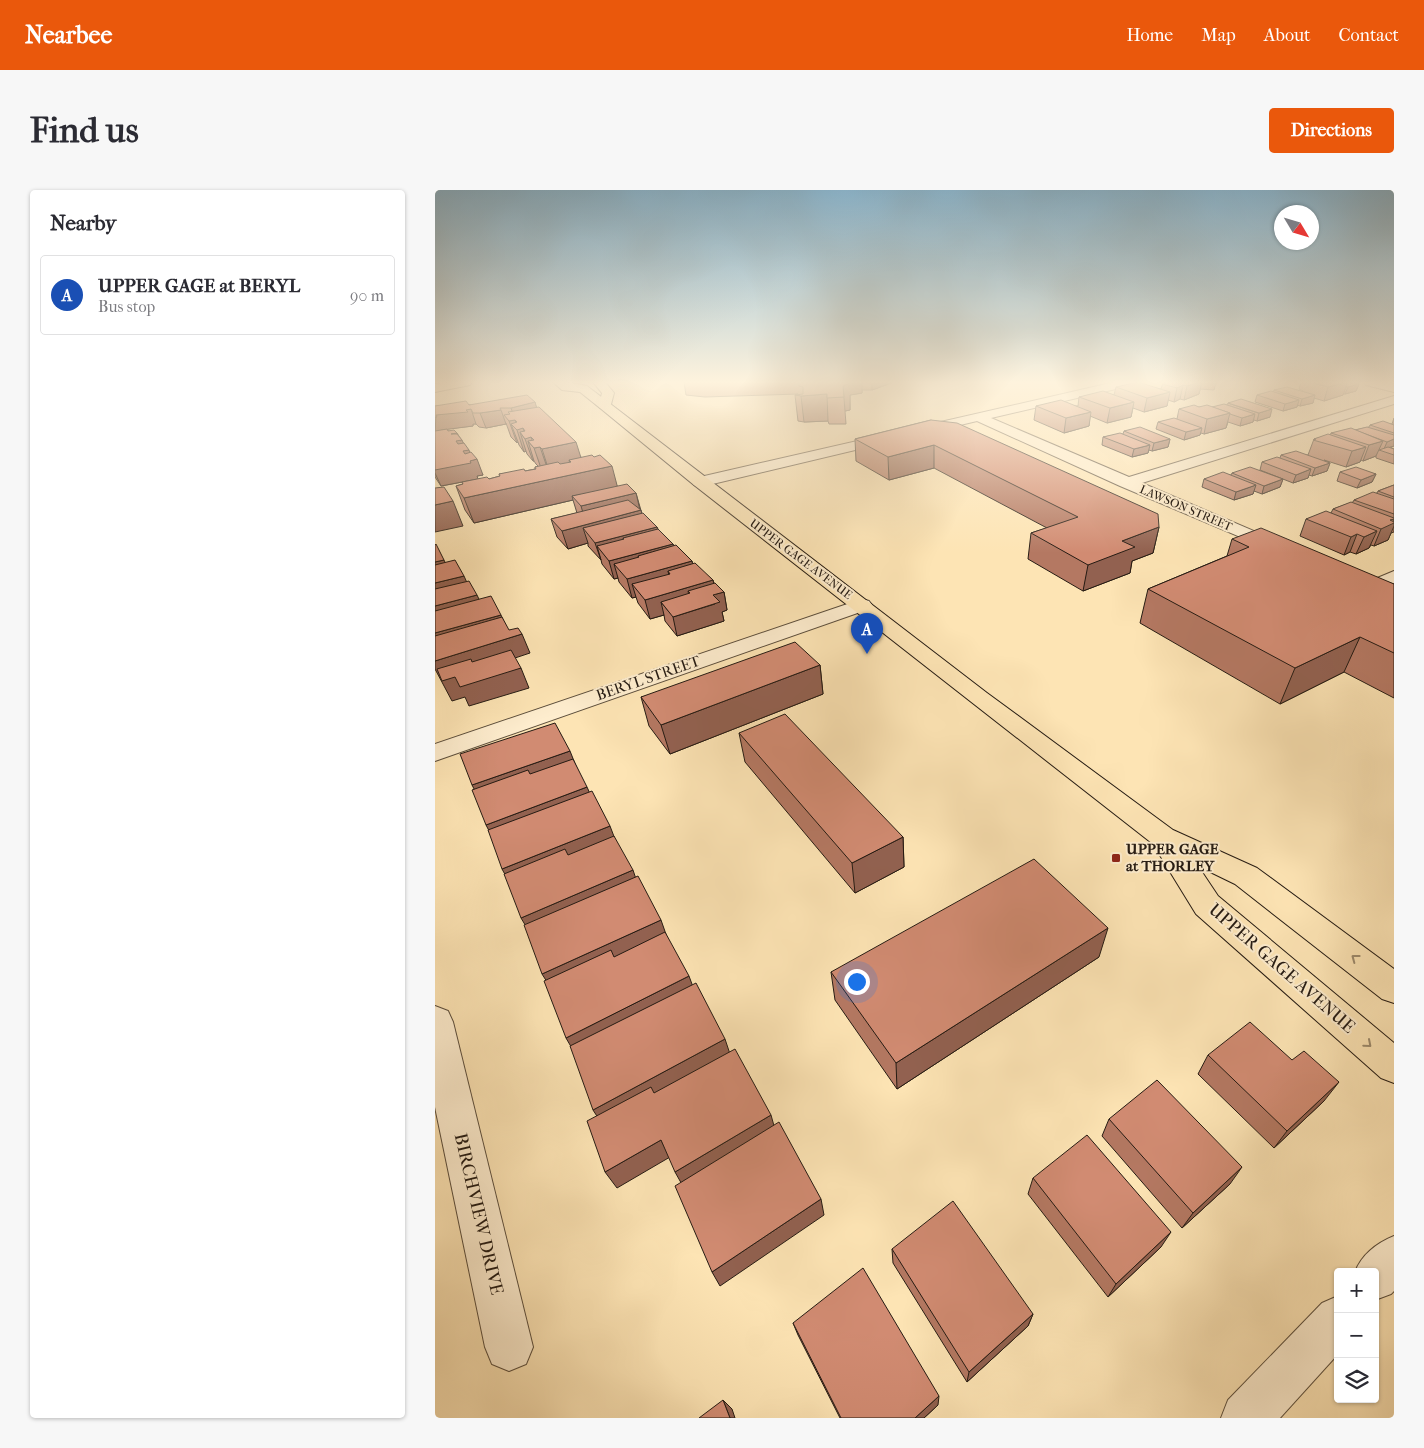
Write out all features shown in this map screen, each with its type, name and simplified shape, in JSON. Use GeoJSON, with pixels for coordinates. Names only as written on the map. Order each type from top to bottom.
{"type":"FeatureCollection","features":[{"type":"Feature","properties":{"kind":"main road","name":"UPPER GAGE AVENUE"},"geometry":{"type":"LineString","coordinates":[[647,439],[979,698],[1163,837],[1246,876],[1394,988]]}},
{"type":"Feature","properties":{"kind":"main road","name":"UPPER GAGE AVENUE"},"geometry":{"type":"LineString","coordinates":[[1163,837],[1207,905],[1394,1066]]}},
{"type":"Feature","properties":{"kind":"street"},"geometry":{"type":"LineString","coordinates":[[700,482],[883,439]]}},
{"type":"Feature","properties":{"kind":"street","name":"LAWSON STREET"},"geometry":{"type":"LineString","coordinates":[[1029,439],[1289,553]]}},
{"type":"Feature","properties":{"kind":"street"},"geometry":{"type":"LineString","coordinates":[[1126,482],[1266,439]]}},
{"type":"Feature","properties":{"kind":"street"},"geometry":{"type":"LineString","coordinates":[[1370,588],[1394,577]]}},
{"type":"Feature","properties":{"kind":"street"},"geometry":{"type":"LineString","coordinates":[[1352,581],[1394,599]]}},
{"type":"Feature","properties":{"kind":"street","name":"BERYL STREET"},"geometry":{"type":"LineString","coordinates":[[435,753],[862,605]]}},
{"type":"Feature","properties":{"kind":"street","name":"BIRCHVIEW DRIVE"},"geometry":{"type":"LineString","coordinates":[[435,1022],[509,1347]]}},
{"type":"Feature","properties":{"kind":"street"},"geometry":{"type":"LineString","coordinates":[[1379,1274],[1394,1258]]}},
{"type":"Feature","properties":{"kind":"street"},"geometry":{"type":"LineString","coordinates":[[1246,1418],[1334,1323]]}},
{"type":"Feature","properties":{"kind":"building"},"geometry":{"type":"Polygon","coordinates":[[[435,439],[461,439],[456,441],[458,444],[464,443],[469,450],[463,451],[465,454],[471,452],[477,459],[470,461],[471,463],[435,470],[435,439]]]}},
{"type":"Feature","properties":{"kind":"building"},"geometry":{"type":"Polygon","coordinates":[[[573,439],[576,442],[542,449],[540,447],[534,448],[528,441],[573,439]]]}},
{"type":"Feature","properties":{"kind":"building"},"geometry":{"type":"Polygon","coordinates":[[[856,439],[993,439],[1158,514],[1159,527],[1122,541],[1135,547],[1088,565],[1031,533],[1078,517],[934,445],[888,457],[856,439]]]}},
{"type":"Feature","properties":{"kind":"building"},"geometry":{"type":"Polygon","coordinates":[[[1109,439],[1136,439],[1150,445],[1134,449],[1109,439]]]}},
{"type":"Feature","properties":{"kind":"building"},"geometry":{"type":"Polygon","coordinates":[[[1145,439],[1169,439],[1154,443],[1145,439]]]}},
{"type":"Feature","properties":{"kind":"building"},"geometry":{"type":"Polygon","coordinates":[[[1344,439],[1366,447],[1352,451],[1313,440],[1344,439]]]}},
{"type":"Feature","properties":{"kind":"building"},"geometry":{"type":"Polygon","coordinates":[[[1351,439],[1383,441],[1369,445],[1351,439]]]}},
{"type":"Feature","properties":{"kind":"building"},"geometry":{"type":"Polygon","coordinates":[[[1380,439],[1393,439],[1387,442],[1380,439]]]}},
{"type":"Feature","properties":{"kind":"building"},"geometry":{"type":"Polygon","coordinates":[[[1388,447],[1394,449],[1394,455],[1379,450],[1388,447]]]}},
{"type":"Feature","properties":{"kind":"building"},"geometry":{"type":"Polygon","coordinates":[[[1296,451],[1330,463],[1315,468],[1281,455],[1296,451]]]}},
{"type":"Feature","properties":{"kind":"building"},"geometry":{"type":"Polygon","coordinates":[[[592,455],[594,457],[600,455],[612,466],[464,498],[456,486],[463,484],[462,482],[487,477],[489,479],[500,476],[499,474],[524,469],[525,471],[536,469],[535,467],[558,462],[560,464],[571,462],[569,460],[592,455]]]}},
{"type":"Feature","properties":{"kind":"building"},"geometry":{"type":"Polygon","coordinates":[[[1277,457],[1311,469],[1296,475],[1262,462],[1277,457]]]}},
{"type":"Feature","properties":{"kind":"building"},"geometry":{"type":"Polygon","coordinates":[[[1250,467],[1283,479],[1264,486],[1232,473],[1250,467]]]}},
{"type":"Feature","properties":{"kind":"building"},"geometry":{"type":"Polygon","coordinates":[[[1356,467],[1376,474],[1361,480],[1340,472],[1356,467]]]}},
{"type":"Feature","properties":{"kind":"building"},"geometry":{"type":"Polygon","coordinates":[[[1223,472],[1256,485],[1236,492],[1204,479],[1223,472]]]}},
{"type":"Feature","properties":{"kind":"building"},"geometry":{"type":"Polygon","coordinates":[[[627,484],[636,493],[581,506],[572,496],[627,484]]]}},
{"type":"Feature","properties":{"kind":"building"},"geometry":{"type":"Polygon","coordinates":[[[1394,485],[1394,497],[1378,491],[1394,485]]]}},
{"type":"Feature","properties":{"kind":"building"},"geometry":{"type":"Polygon","coordinates":[[[444,487],[453,501],[435,505],[435,488],[444,487]]]}},
{"type":"Feature","properties":{"kind":"building"},"geometry":{"type":"Polygon","coordinates":[[[1373,492],[1394,499],[1394,514],[1354,500],[1373,492]]]}},
{"type":"Feature","properties":{"kind":"building"},"geometry":{"type":"Polygon","coordinates":[[[628,500],[641,510],[562,531],[551,519],[628,500]]]}},
{"type":"Feature","properties":{"kind":"building"},"geometry":{"type":"Polygon","coordinates":[[[1351,502],[1394,518],[1390,520],[1394,523],[1381,529],[1333,509],[1351,502]]]}},
{"type":"Feature","properties":{"kind":"building"},"geometry":{"type":"Polygon","coordinates":[[[1326,511],[1377,531],[1364,537],[1357,534],[1351,537],[1306,519],[1326,511]]]}},
{"type":"Feature","properties":{"kind":"building"},"geometry":{"type":"Polygon","coordinates":[[[643,513],[657,527],[595,543],[583,528],[643,513]]]}},
{"type":"Feature","properties":{"kind":"building"},"geometry":{"type":"Polygon","coordinates":[[[1261,528],[1394,584],[1394,653],[1360,637],[1295,668],[1148,589],[1249,547],[1232,539],[1261,528]]]}},
{"type":"Feature","properties":{"kind":"building"},"geometry":{"type":"Polygon","coordinates":[[[658,529],[673,544],[609,561],[597,546],[623,538],[658,529]]]}},
{"type":"Feature","properties":{"kind":"building"},"geometry":{"type":"Polygon","coordinates":[[[435,545],[444,560],[435,562],[435,545]]]}},
{"type":"Feature","properties":{"kind":"building"},"geometry":{"type":"Polygon","coordinates":[[[676,545],[692,561],[627,579],[614,564],[639,557],[676,545]]]}},
{"type":"Feature","properties":{"kind":"building"},"geometry":{"type":"Polygon","coordinates":[[[455,560],[464,576],[435,583],[435,565],[455,560]]]}},
{"type":"Feature","properties":{"kind":"building"},"geometry":{"type":"Polygon","coordinates":[[[695,563],[713,580],[645,600],[632,584],[670,574],[668,571],[695,563]]]}},
{"type":"Feature","properties":{"kind":"building"},"geometry":{"type":"Polygon","coordinates":[[[469,581],[477,595],[435,606],[435,589],[469,581]]]}},
{"type":"Feature","properties":{"kind":"building"},"geometry":{"type":"Polygon","coordinates":[[[715,583],[724,592],[713,595],[720,602],[673,617],[661,602],[690,593],[688,591],[715,583]]]}},
{"type":"Feature","properties":{"kind":"building"},"geometry":{"type":"Polygon","coordinates":[[[491,596],[501,615],[435,633],[435,611],[491,596]]]}},
{"type":"Feature","properties":{"kind":"building"},"geometry":{"type":"Polygon","coordinates":[[[502,617],[509,630],[518,628],[522,634],[435,661],[435,636],[502,617]]]}},
{"type":"Feature","properties":{"kind":"building"},"geometry":{"type":"Polygon","coordinates":[[[795,642],[820,665],[661,725],[641,697],[795,642]]]}},
{"type":"Feature","properties":{"kind":"building"},"geometry":{"type":"Polygon","coordinates":[[[511,650],[521,668],[460,687],[455,677],[442,681],[437,669],[471,659],[472,662],[511,650]]]}},
{"type":"Feature","properties":{"kind":"building"},"geometry":{"type":"Polygon","coordinates":[[[785,714],[903,837],[852,863],[739,733],[785,714]]]}},
{"type":"Feature","properties":{"kind":"building"},"geometry":{"type":"Polygon","coordinates":[[[555,723],[570,751],[472,785],[460,754],[555,723]]]}},
{"type":"Feature","properties":{"kind":"building"},"geometry":{"type":"Polygon","coordinates":[[[573,759],[587,787],[486,825],[472,790],[528,770],[530,774],[573,759]]]}},
{"type":"Feature","properties":{"kind":"building"},"geometry":{"type":"Polygon","coordinates":[[[592,791],[610,826],[502,869],[488,830],[592,791]]]}},
{"type":"Feature","properties":{"kind":"building"},"geometry":{"type":"Polygon","coordinates":[[[614,836],[633,870],[521,918],[504,874],[565,849],[568,855],[614,836]]]}},
{"type":"Feature","properties":{"kind":"building"},"geometry":{"type":"Polygon","coordinates":[[[1034,859],[1108,928],[896,1063],[831,972],[1034,859]]]}},
{"type":"Feature","properties":{"kind":"building"},"geometry":{"type":"Polygon","coordinates":[[[638,876],[661,920],[542,974],[524,925],[638,876]]]}},
{"type":"Feature","properties":{"kind":"building"},"geometry":{"type":"Polygon","coordinates":[[[665,932],[689,976],[566,1038],[544,981],[611,950],[614,957],[665,932]]]}},
{"type":"Feature","properties":{"kind":"building"},"geometry":{"type":"Polygon","coordinates":[[[696,983],[725,1039],[593,1110],[570,1046],[696,983]]]}},
{"type":"Feature","properties":{"kind":"building"},"geometry":{"type":"Polygon","coordinates":[[[1250,1022],[1292,1060],[1304,1051],[1339,1082],[1287,1131],[1208,1055],[1250,1022]]]}},
{"type":"Feature","properties":{"kind":"building"},"geometry":{"type":"Polygon","coordinates":[[[735,1049],[771,1115],[675,1172],[661,1140],[605,1172],[587,1121],[651,1087],[654,1093],[735,1049]]]}},
{"type":"Feature","properties":{"kind":"building"},"geometry":{"type":"Polygon","coordinates":[[[1157,1080],[1242,1167],[1193,1213],[1109,1119],[1157,1080]]]}},
{"type":"Feature","properties":{"kind":"building"},"geometry":{"type":"Polygon","coordinates":[[[779,1122],[821,1199],[712,1272],[675,1186],[779,1122]]]}},
{"type":"Feature","properties":{"kind":"building"},"geometry":{"type":"Polygon","coordinates":[[[1087,1135],[1171,1232],[1116,1284],[1033,1178],[1087,1135]]]}},
{"type":"Feature","properties":{"kind":"building"},"geometry":{"type":"Polygon","coordinates":[[[953,1201],[1033,1314],[969,1372],[892,1249],[953,1201]]]}},
{"type":"Feature","properties":{"kind":"building"},"geometry":{"type":"Polygon","coordinates":[[[863,1268],[939,1396],[915,1418],[841,1418],[793,1323],[863,1268]]]}},
{"type":"Feature","properties":{"kind":"building"},"geometry":{"type":"Polygon","coordinates":[[[723,1400],[730,1418],[699,1418],[723,1400]]]}},
{"type":"Feature","properties":{"kind":"place","name":"UPPER GAGE at BERYL"},"geometry":{"type":"Point","coordinates":[867,654]}},
{"type":"Feature","properties":{"kind":"place","name":"UPPER GAGE at THORLEY"},"geometry":{"type":"Point","coordinates":[1116,858]}}]}
